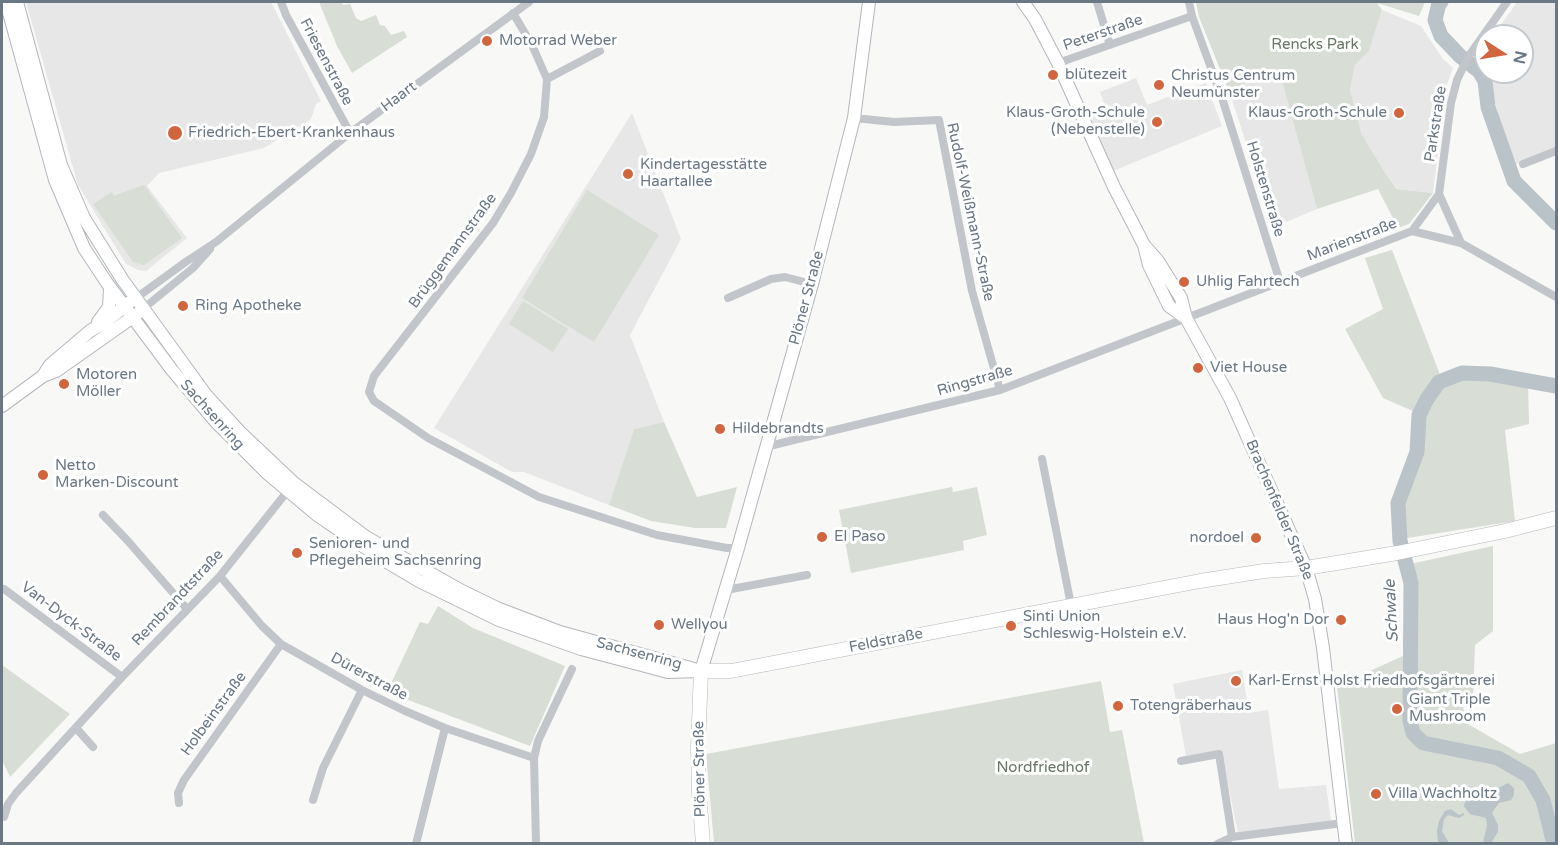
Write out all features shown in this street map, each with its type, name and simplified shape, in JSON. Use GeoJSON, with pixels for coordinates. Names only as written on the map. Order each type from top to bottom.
{"type":"FeatureCollection","features":[{"type":"Feature","properties":{"kind":"main road","name":"Sachsenring"},"geometry":{"type":"LineString","coordinates":[[6,2],[61,195],[84,248],[110,288],[172,370],[215,421],[268,474],[322,506],[388,552],[497,608],[560,632],[701,671]]}},
{"type":"Feature","properties":{"kind":"main road","name":"Sachsenring"},"geometry":{"type":"LineString","coordinates":[[17,2],[66,178],[84,218],[140,303],[206,395],[291,487]]}},
{"type":"Feature","properties":{"kind":"main road","name":"Plöner Straße"},"geometry":{"type":"LineString","coordinates":[[703,843],[698,748],[701,671],[812,284],[854,118],[869,2]]}},
{"type":"Feature","properties":{"kind":"main road","name":"Brachenfelder Straße"},"geometry":{"type":"LineString","coordinates":[[1023,2],[1035,19],[1058,63],[1114,187],[1144,245],[1149,265],[1169,306],[1186,318],[1230,398],[1306,568],[1315,599],[1323,648],[1346,843]]}},
{"type":"Feature","properties":{"kind":"main road"},"geometry":{"type":"LineString","coordinates":[[90,331],[109,307],[110,288]]}},
{"type":"Feature","properties":{"kind":"main road","name":"Haart"},"geometry":{"type":"LineString","coordinates":[[43,376],[50,365],[90,331],[124,307],[140,303]]}},
{"type":"Feature","properties":{"kind":"main road","name":"Haart"},"geometry":{"type":"LineString","coordinates":[[2,406],[43,376],[56,371],[132,318],[140,303]]}},
{"type":"Feature","properties":{"kind":"main road","name":"Feldstraße"},"geometry":{"type":"LineString","coordinates":[[701,671],[730,671],[1200,580],[1306,568],[1415,550],[1557,518]]}},
{"type":"Feature","properties":{"kind":"street","name":"Friesenstraße"},"geometry":{"type":"LineString","coordinates":[[281,2],[350,133]]}},
{"type":"Feature","properties":{"kind":"street","name":"Haart"},"geometry":{"type":"LineString","coordinates":[[140,303],[187,261],[216,242],[350,133],[529,2]]}},
{"type":"Feature","properties":{"kind":"street"},"geometry":{"type":"LineString","coordinates":[[1097,2],[1110,45]]}},
{"type":"Feature","properties":{"kind":"street","name":"Holstenstraße"},"geometry":{"type":"LineString","coordinates":[[1189,2],[1280,282]]}},
{"type":"Feature","properties":{"kind":"street","name":"Parkstraße"},"geometry":{"type":"LineString","coordinates":[[1439,194],[1451,103],[1462,67],[1507,2]]}},
{"type":"Feature","properties":{"kind":"street","name":"Brüggemannstraße"},"geometry":{"type":"LineString","coordinates":[[513,13],[532,45],[547,79],[544,117],[531,154],[512,193],[493,223],[374,376],[369,392],[374,401],[428,438],[539,496],[657,535],[738,548]]}},
{"type":"Feature","properties":{"kind":"street","name":"Peterstraße"},"geometry":{"type":"LineString","coordinates":[[1058,63],[1192,16]]}},
{"type":"Feature","properties":{"kind":"street"},"geometry":{"type":"LineString","coordinates":[[547,79],[600,51]]}},
{"type":"Feature","properties":{"kind":"street","name":"Rudolf-Weißmann-Straße"},"geometry":{"type":"LineString","coordinates":[[854,118],[894,122],[939,120],[972,291],[1000,390]]}},
{"type":"Feature","properties":{"kind":"street"},"geometry":{"type":"LineString","coordinates":[[1523,164],[1557,151]]}},
{"type":"Feature","properties":{"kind":"street"},"geometry":{"type":"LineString","coordinates":[[1412,231],[1439,194],[1461,243]]}},
{"type":"Feature","properties":{"kind":"street","name":"Marienstraße"},"geometry":{"type":"LineString","coordinates":[[1186,318],[1412,231],[1461,243],[1557,297]]}},
{"type":"Feature","properties":{"kind":"street","name":"Haart"},"geometry":{"type":"LineString","coordinates":[[140,303],[194,268],[216,242]]}},
{"type":"Feature","properties":{"kind":"street"},"geometry":{"type":"LineString","coordinates":[[728,298],[771,279],[785,277],[812,284]]}},
{"type":"Feature","properties":{"kind":"street","name":"Ringstraße"},"geometry":{"type":"LineString","coordinates":[[765,447],[1000,390],[1186,318]]}},
{"type":"Feature","properties":{"kind":"street"},"geometry":{"type":"LineString","coordinates":[[1042,459],[1071,605]]}},
{"type":"Feature","properties":{"kind":"street","name":"Rembrandtstraße"},"geometry":{"type":"LineString","coordinates":[[4,817],[8,804],[16,794],[122,677],[220,576],[291,487]]}},
{"type":"Feature","properties":{"kind":"street"},"geometry":{"type":"LineString","coordinates":[[103,515],[187,609]]}},
{"type":"Feature","properties":{"kind":"street"},"geometry":{"type":"LineString","coordinates":[[726,590],[807,575]]}},
{"type":"Feature","properties":{"kind":"street","name":"Dürerstraße"},"geometry":{"type":"LineString","coordinates":[[220,576],[262,626],[281,644],[362,690],[445,728],[534,758]]}},
{"type":"Feature","properties":{"kind":"street","name":"Van-Dyck-Straße"},"geometry":{"type":"LineString","coordinates":[[4,590],[122,677]]}},
{"type":"Feature","properties":{"kind":"street","name":"Holbeinstraße"},"geometry":{"type":"LineString","coordinates":[[179,803],[178,793],[184,780],[281,644]]}},
{"type":"Feature","properties":{"kind":"street"},"geometry":{"type":"LineString","coordinates":[[536,843],[534,758],[538,741],[572,669]]}},
{"type":"Feature","properties":{"kind":"street"},"geometry":{"type":"LineString","coordinates":[[313,800],[323,768],[362,690]]}},
{"type":"Feature","properties":{"kind":"street"},"geometry":{"type":"LineString","coordinates":[[76,728],[93,747]]}},
{"type":"Feature","properties":{"kind":"street"},"geometry":{"type":"LineString","coordinates":[[416,843],[445,728]]}},
{"type":"Feature","properties":{"kind":"street"},"geometry":{"type":"LineString","coordinates":[[1181,761],[1219,754],[1232,837]]}},
{"type":"Feature","properties":{"kind":"street"},"geometry":{"type":"LineString","coordinates":[[1217,843],[1232,837],[1343,824]]}},
{"type":"Feature","properties":{"kind":"shaded area","name":"Friedrich-Ebert-Krankenhaus"},"geometry":{"type":"Polygon","coordinates":[[[26,2],[271,2],[321,101],[316,104],[311,119],[264,148],[159,173],[147,186],[187,238],[146,271],[138,270],[126,264],[78,185],[26,2]]]}},
{"type":"Feature","properties":{"kind":"shaded area"},"geometry":{"type":"Polygon","coordinates":[[[1517,2],[1556,2],[1556,149],[1513,165],[1490,84],[1534,84],[1534,24],[1501,24],[1517,2]]]}},
{"type":"Feature","properties":{"kind":"shaded area","name":"Klaus-Groth-Schule"},"geometry":{"type":"Polygon","coordinates":[[[1382,10],[1421,26],[1443,59],[1453,68],[1446,87],[1433,193],[1398,189],[1362,135],[1350,90],[1355,65],[1369,51],[1382,10]]]}},
{"type":"Feature","properties":{"kind":"shaded area"},"geometry":{"type":"Polygon","coordinates":[[[1279,69],[1317,209],[1274,227],[1230,94],[1254,76],[1279,69]]]}},
{"type":"Feature","properties":{"kind":"shaded area","name":"Klaus-Groth-Schule (Nebenstelle)"},"geometry":{"type":"Polygon","coordinates":[[[1136,78],[1147,105],[1206,83],[1222,126],[1113,171],[1091,117],[1107,111],[1100,92],[1136,78]]]}},
{"type":"Feature","properties":{"kind":"shaded area"},"geometry":{"type":"Polygon","coordinates":[[[632,113],[681,239],[630,335],[664,422],[634,429],[609,505],[524,472],[512,472],[434,428],[632,113]]]}},
{"type":"Feature","properties":{"kind":"shaded area"},"geometry":{"type":"Polygon","coordinates":[[[1242,670],[1249,713],[1268,710],[1279,789],[1326,785],[1331,821],[1238,833],[1221,750],[1186,756],[1173,684],[1242,670]]]}},
{"type":"Feature","properties":{"kind":"shaded area"},"geometry":{"type":"Polygon","coordinates":[[[1508,783],[1514,788],[1514,795],[1511,800],[1499,803],[1492,813],[1498,825],[1498,832],[1491,843],[1483,843],[1487,825],[1486,818],[1470,814],[1464,806],[1465,802],[1469,800],[1491,801],[1498,795],[1496,789],[1508,783]]]}},
{"type":"Feature","properties":{"kind":"shaded area"},"geometry":{"type":"Polygon","coordinates":[[[1451,809],[1459,815],[1464,813],[1464,815],[1459,818],[1448,815],[1444,819],[1442,831],[1449,843],[1438,843],[1439,821],[1445,811],[1451,809]]]}},
{"type":"Feature","properties":{"kind":"green space"},"geometry":{"type":"Polygon","coordinates":[[[319,2],[350,4],[356,18],[361,21],[376,15],[380,25],[385,26],[391,35],[404,31],[407,37],[352,73],[337,46],[319,2]]]}},
{"type":"Feature","properties":{"kind":"green space","name":"Rencks Park"},"geometry":{"type":"Polygon","coordinates":[[[1196,2],[1425,2],[1419,16],[1377,3],[1382,10],[1369,51],[1355,65],[1350,90],[1362,135],[1397,189],[1433,193],[1409,224],[1398,228],[1378,189],[1317,209],[1279,70],[1254,76],[1230,94],[1199,17],[1196,2]]]}},
{"type":"Feature","properties":{"kind":"green space"},"geometry":{"type":"Polygon","coordinates":[[[144,185],[182,238],[144,265],[133,262],[93,204],[112,192],[114,196],[144,185]]]}},
{"type":"Feature","properties":{"kind":"green space"},"geometry":{"type":"Polygon","coordinates":[[[587,190],[659,235],[594,342],[522,298],[587,190]]]}},
{"type":"Feature","properties":{"kind":"green space"},"geometry":{"type":"Polygon","coordinates":[[[1392,250],[1439,372],[1440,382],[1462,373],[1490,374],[1528,381],[1529,424],[1505,430],[1515,521],[1395,540],[1395,498],[1408,472],[1415,450],[1415,412],[1383,398],[1345,329],[1383,309],[1365,258],[1392,250]]]}},
{"type":"Feature","properties":{"kind":"green space"},"geometry":{"type":"Polygon","coordinates":[[[523,301],[568,329],[553,352],[509,324],[523,301]]]}},
{"type":"Feature","properties":{"kind":"green space"},"geometry":{"type":"Polygon","coordinates":[[[664,422],[697,497],[737,487],[726,528],[695,528],[651,521],[609,505],[634,429],[664,422]]]}},
{"type":"Feature","properties":{"kind":"green space"},"geometry":{"type":"Polygon","coordinates":[[[952,487],[953,492],[977,487],[987,535],[963,541],[964,550],[851,573],[839,510],[952,487]]]}},
{"type":"Feature","properties":{"kind":"green space"},"geometry":{"type":"Polygon","coordinates":[[[1493,546],[1493,631],[1475,645],[1473,699],[1462,701],[1466,723],[1520,754],[1556,743],[1556,843],[1355,843],[1337,686],[1405,655],[1406,596],[1401,566],[1493,546]]]}},
{"type":"Feature","properties":{"kind":"green space"},"geometry":{"type":"Polygon","coordinates":[[[438,606],[473,628],[565,666],[530,746],[387,692],[420,622],[428,624],[438,606]]]}},
{"type":"Feature","properties":{"kind":"green space"},"geometry":{"type":"Polygon","coordinates":[[[2,665],[70,714],[10,777],[2,760],[2,665]]]}},
{"type":"Feature","properties":{"kind":"green space","name":"Nordfriedhof"},"geometry":{"type":"Polygon","coordinates":[[[1101,681],[1110,732],[1122,730],[1144,843],[714,843],[706,754],[1101,681]]]}},
{"type":"Feature","properties":{"kind":"waterway","name":"Schwale"},"geometry":{"type":"LineString","coordinates":[[1441,2],[1435,20],[1441,36],[1460,56],[1479,71],[1485,81],[1488,107],[1514,181],[1556,223]]}},
{"type":"Feature","properties":{"kind":"waterway","name":"Schwale"},"geometry":{"type":"LineString","coordinates":[[1554,844],[1543,800],[1529,776],[1498,758],[1423,743],[1413,733],[1410,721],[1411,583],[1400,541],[1398,503],[1417,452],[1419,415],[1439,382],[1462,373],[1490,374],[1556,386]]}},
{"type":"Feature","properties":{"kind":"place","name":"Motorrad Weber"},"geometry":{"type":"Point","coordinates":[487,41]}},
{"type":"Feature","properties":{"kind":"place","name":"blütezeit"},"geometry":{"type":"Point","coordinates":[1053,75]}},
{"type":"Feature","properties":{"kind":"place","name":"Christus Centrum Neumünster"},"geometry":{"type":"Point","coordinates":[1159,85]}},
{"type":"Feature","properties":{"kind":"place","name":"Klaus-Groth-Schule"},"geometry":{"type":"Point","coordinates":[1399,113]}},
{"type":"Feature","properties":{"kind":"place","name":"Klaus-Groth-Schule (Nebenstelle)"},"geometry":{"type":"Point","coordinates":[1157,122]}},
{"type":"Feature","properties":{"kind":"place","name":"Friedrich-Ebert-Krankenhaus"},"geometry":{"type":"Point","coordinates":[175,133]}},
{"type":"Feature","properties":{"kind":"place","name":"Kindertagesstätte Haartallee"},"geometry":{"type":"Point","coordinates":[628,174]}},
{"type":"Feature","properties":{"kind":"place","name":"Uhlig Fahrtech"},"geometry":{"type":"Point","coordinates":[1184,282]}},
{"type":"Feature","properties":{"kind":"place","name":"Ring Apotheke"},"geometry":{"type":"Point","coordinates":[183,306]}},
{"type":"Feature","properties":{"kind":"place","name":"Viet House"},"geometry":{"type":"Point","coordinates":[1198,368]}},
{"type":"Feature","properties":{"kind":"place","name":"Motoren Möller"},"geometry":{"type":"Point","coordinates":[64,384]}},
{"type":"Feature","properties":{"kind":"place","name":"Hildebrandts"},"geometry":{"type":"Point","coordinates":[720,429]}},
{"type":"Feature","properties":{"kind":"place","name":"Netto Marken-Discount"},"geometry":{"type":"Point","coordinates":[43,475]}},
{"type":"Feature","properties":{"kind":"place","name":"El Paso"},"geometry":{"type":"Point","coordinates":[822,537]}},
{"type":"Feature","properties":{"kind":"place","name":"nordoel"},"geometry":{"type":"Point","coordinates":[1256,538]}},
{"type":"Feature","properties":{"kind":"place","name":"Senioren- und Pflegeheim Sachsenring"},"geometry":{"type":"Point","coordinates":[297,553]}},
{"type":"Feature","properties":{"kind":"place","name":"Haus Hog'n Dor"},"geometry":{"type":"Point","coordinates":[1341,620]}},
{"type":"Feature","properties":{"kind":"place","name":"Wellyou"},"geometry":{"type":"Point","coordinates":[659,625]}},
{"type":"Feature","properties":{"kind":"place","name":"Sinti Union Schleswig-Holstein e.V."},"geometry":{"type":"Point","coordinates":[1011,626]}},
{"type":"Feature","properties":{"kind":"place","name":"Karl-Ernst Holst Friedhofsgärtnerei"},"geometry":{"type":"Point","coordinates":[1236,681]}},
{"type":"Feature","properties":{"kind":"place","name":"Totengräberhaus"},"geometry":{"type":"Point","coordinates":[1118,706]}},
{"type":"Feature","properties":{"kind":"place","name":"Giant Triple Mushroom"},"geometry":{"type":"Point","coordinates":[1397,709]}},
{"type":"Feature","properties":{"kind":"place","name":"Villa Wachholtz"},"geometry":{"type":"Point","coordinates":[1376,794]}}]}
